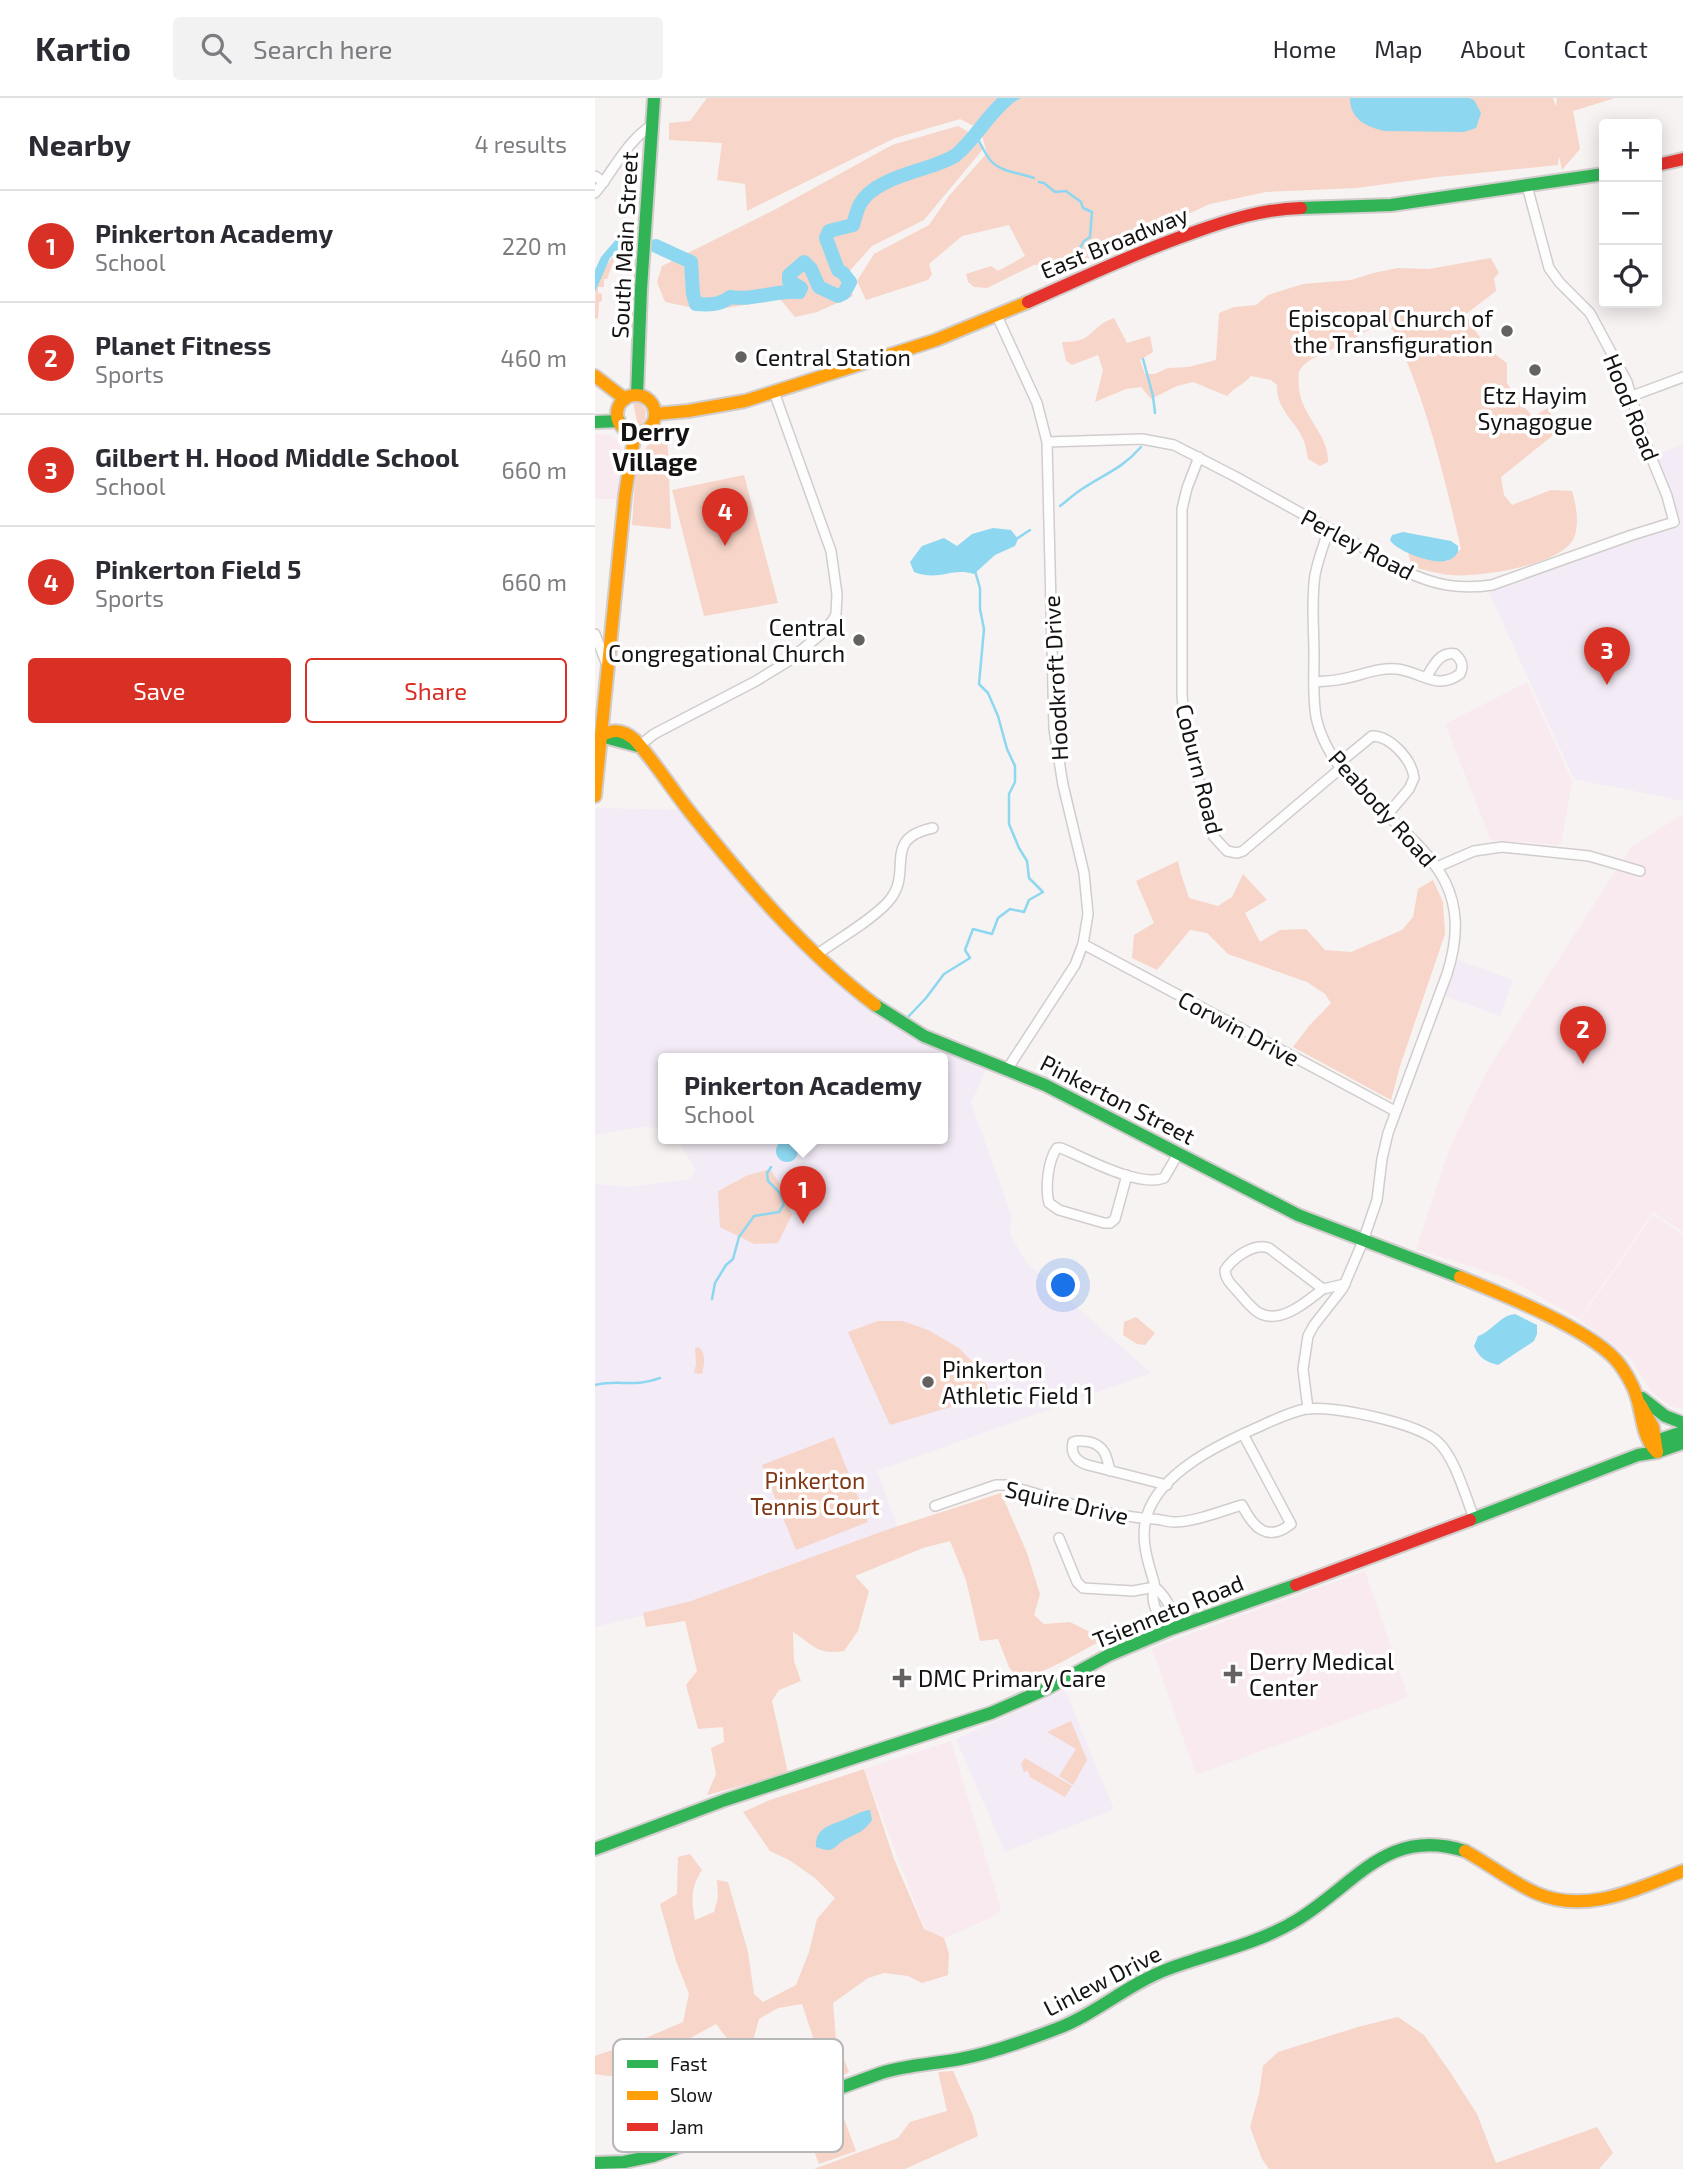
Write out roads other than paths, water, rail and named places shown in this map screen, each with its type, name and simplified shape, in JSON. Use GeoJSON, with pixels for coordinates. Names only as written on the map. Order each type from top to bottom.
{"type":"FeatureCollection","features":[{"type":"Feature","properties":{"kind":"street","name":"South Main Street"},"geometry":{"type":"LineString","coordinates":[[631,397],[644,257],[654,98]]}},
{"type":"Feature","properties":{"kind":"street"},"geometry":{"type":"LineString","coordinates":[[595,193],[629,146],[652,125]]}},
{"type":"Feature","properties":{"kind":"street"},"geometry":{"type":"LineString","coordinates":[[1662,164],[1683,159]]}},
{"type":"Feature","properties":{"kind":"street","name":"East Broadway"},"geometry":{"type":"LineString","coordinates":[[655,414],[745,401],[936,340],[997,316],[1132,255],[1238,216],[1285,208],[1391,205],[1599,175]]}},
{"type":"Feature","properties":{"kind":"street"},"geometry":{"type":"LineString","coordinates":[[595,176],[604,182]]}},
{"type":"Feature","properties":{"kind":"street","name":"Hood Road"},"geometry":{"type":"LineString","coordinates":[[1527,186],[1549,268],[1555,278],[1585,307],[1620,367],[1632,396],[1645,442],[1670,503],[1674,522]]}},
{"type":"Feature","properties":{"kind":"street","name":"Hoodkroft Drive"},"geometry":{"type":"LineString","coordinates":[[997,316],[1034,395],[1047,442],[1054,729],[1063,785],[1087,888],[1088,914],[1083,944],[1075,965],[1008,1068]]}},
{"type":"Feature","properties":{"kind":"street"},"geometry":{"type":"LineString","coordinates":[[595,376],[631,397],[649,399],[655,414],[650,427],[640,432],[625,428],[619,421],[618,409],[631,397]]}},
{"type":"Feature","properties":{"kind":"street"},"geometry":{"type":"LineString","coordinates":[[1632,396],[1683,377]]}},
{"type":"Feature","properties":{"kind":"street"},"geometry":{"type":"LineString","coordinates":[[639,746],[654,734],[781,666],[821,634],[833,620],[837,594],[831,551],[774,392]]}},
{"type":"Feature","properties":{"kind":"street"},"geometry":{"type":"LineString","coordinates":[[595,422],[619,421]]}},
{"type":"Feature","properties":{"kind":"street"},"geometry":{"type":"LineString","coordinates":[[595,796],[598,735],[609,668],[625,495],[635,432]]}},
{"type":"Feature","properties":{"kind":"street","name":"Perley Road"},"geometry":{"type":"LineString","coordinates":[[1047,442],[1154,440],[1174,445],[1418,577],[1447,586],[1474,588],[1507,580],[1674,522]]}},
{"type":"Feature","properties":{"kind":"street","name":"Coburn Road"},"geometry":{"type":"LineString","coordinates":[[1199,457],[1182,509],[1182,695],[1185,728],[1214,837],[1227,851],[1243,851],[1372,736],[1386,740],[1400,753],[1410,763],[1415,778],[1387,815]]}},
{"type":"Feature","properties":{"kind":"street","name":"Peabody Road"},"geometry":{"type":"LineString","coordinates":[[1308,1409],[1303,1369],[1308,1336],[1345,1284],[1363,1241],[1377,1200],[1382,1159],[1395,1111],[1447,974],[1456,923],[1455,909],[1448,888],[1437,867],[1421,847],[1339,766],[1319,730],[1314,682],[1314,585],[1318,561],[1329,529]]}},
{"type":"Feature","properties":{"kind":"street"},"geometry":{"type":"LineString","coordinates":[[595,634],[609,668]]}},
{"type":"Feature","properties":{"kind":"street"},"geometry":{"type":"LineString","coordinates":[[1314,682],[1340,680],[1391,669],[1426,678]]}},
{"type":"Feature","properties":{"kind":"street","name":"Pinkerton Street"},"geometry":{"type":"LineString","coordinates":[[598,735],[610,730],[631,736],[711,837],[816,955],[866,1000],[935,1041],[1008,1068],[1299,1215],[1508,1297],[1582,1334],[1616,1360],[1652,1424],[1654,1446]]}},
{"type":"Feature","properties":{"kind":"street"},"geometry":{"type":"LineString","coordinates":[[816,955],[887,904],[898,889],[903,847],[909,836],[917,831],[933,828]]}},
{"type":"Feature","properties":{"kind":"street"},"geometry":{"type":"LineString","coordinates":[[1437,867],[1474,851],[1495,847],[1589,856],[1640,871]]}},
{"type":"Feature","properties":{"kind":"street","name":"Corwin Drive"},"geometry":{"type":"LineString","coordinates":[[1083,944],[1395,1111]]}},
{"type":"Feature","properties":{"kind":"street"},"geometry":{"type":"LineString","coordinates":[[1127,1175],[1115,1219],[1111,1223],[1059,1210],[1048,1203],[1052,1155],[1057,1148],[1127,1175],[1154,1180],[1161,1180],[1178,1154]]}},
{"type":"Feature","properties":{"kind":"street"},"geometry":{"type":"LineString","coordinates":[[1323,1289],[1265,1246],[1252,1248],[1225,1270],[1227,1279],[1251,1306],[1268,1316],[1287,1312],[1323,1289],[1345,1284]]}},
{"type":"Feature","properties":{"kind":"street"},"geometry":{"type":"LineString","coordinates":[[1637,1397],[1665,1416],[1683,1423]]}},
{"type":"Feature","properties":{"kind":"street"},"geometry":{"type":"LineString","coordinates":[[1171,1629],[1173,1613],[1155,1587],[1145,1551],[1146,1519],[1155,1500],[1167,1485],[1198,1458],[1287,1415],[1308,1409],[1335,1410],[1369,1416],[1435,1438],[1450,1459],[1473,1518]]}},
{"type":"Feature","properties":{"kind":"street","name":"Tsienneto Road"},"geometry":{"type":"LineString","coordinates":[[595,1849],[725,1800],[991,1713],[1046,1689],[1118,1651],[1171,1629],[1363,1561],[1638,1455],[1683,1432]]}},
{"type":"Feature","properties":{"kind":"street","name":"Squire Drive"},"geometry":{"type":"LineString","coordinates":[[935,1506],[996,1485],[1007,1485],[1072,1506],[1133,1518],[1181,1522],[1242,1505],[1252,1524],[1259,1529],[1274,1532],[1288,1527],[1291,1524],[1243,1434]]}},
{"type":"Feature","properties":{"kind":"street"},"geometry":{"type":"LineString","coordinates":[[1110,1471],[1105,1452],[1099,1446],[1078,1440],[1073,1442],[1073,1451],[1079,1461],[1110,1471],[1167,1485]]}},
{"type":"Feature","properties":{"kind":"street","name":"Tsienneto Road"},"geometry":{"type":"LineString","coordinates":[[1654,1446],[1683,1443]]}},
{"type":"Feature","properties":{"kind":"street"},"geometry":{"type":"LineString","coordinates":[[1059,1538],[1077,1582],[1083,1588],[1133,1591],[1155,1587]]}},
{"type":"Feature","properties":{"kind":"street","name":"Linlew Drive"},"geometry":{"type":"LineString","coordinates":[[843,2088],[915,2064],[962,2059],[1004,2047],[1072,2022],[1146,1978],[1285,1927],[1321,1905],[1367,1866],[1383,1856],[1405,1848],[1437,1845],[1468,1852],[1529,1889],[1558,1900],[1572,1902],[1617,1896],[1683,1871]]}},
{"type":"Feature","properties":{"kind":"street","name":"Linlew Drive"},"geometry":{"type":"LineString","coordinates":[[595,2163],[638,2160],[662,2152]]}},
{"type":"Feature","properties":{"kind":"water"},"geometry":{"type":"Polygon","coordinates":[[[1004,98],[1021,98],[997,111],[979,134],[973,130],[988,108],[1004,98]]]}},
{"type":"Feature","properties":{"kind":"water"},"geometry":{"type":"Polygon","coordinates":[[[1350,98],[1469,98],[1474,100],[1481,113],[1476,128],[1464,132],[1385,131],[1360,121],[1353,111],[1350,98]]]}},
{"type":"Feature","properties":{"kind":"water"},"geometry":{"type":"Polygon","coordinates":[[[636,231],[636,242],[626,241],[610,258],[595,292],[595,270],[601,257],[619,236],[636,231]]]}},
{"type":"Feature","properties":{"kind":"water"},"geometry":{"type":"Polygon","coordinates":[[[993,528],[1011,530],[1018,539],[1015,546],[995,555],[974,574],[958,572],[931,576],[914,572],[910,562],[922,546],[944,538],[957,546],[972,534],[993,528]]]}},
{"type":"Feature","properties":{"kind":"water"},"geometry":{"type":"Polygon","coordinates":[[[1403,532],[1451,541],[1458,546],[1458,552],[1445,561],[1432,561],[1415,556],[1390,540],[1392,535],[1403,532]]]}},
{"type":"Feature","properties":{"kind":"water"},"geometry":{"type":"Polygon","coordinates":[[[778,1144],[796,1144],[798,1155],[791,1162],[783,1162],[776,1155],[778,1144]]]}},
{"type":"Feature","properties":{"kind":"water"},"geometry":{"type":"Polygon","coordinates":[[[1515,1314],[1537,1325],[1534,1341],[1498,1365],[1483,1359],[1474,1346],[1478,1336],[1509,1315],[1515,1314]]]}},
{"type":"Feature","properties":{"kind":"water"},"geometry":{"type":"Polygon","coordinates":[[[870,1810],[872,1820],[861,1831],[831,1850],[816,1847],[818,1835],[826,1827],[870,1810]]]}},
{"type":"Feature","properties":{"kind":"waterway"},"geometry":{"type":"LineString","coordinates":[[656,246],[691,262],[696,304],[714,304],[730,297],[747,298],[799,292],[801,288],[789,281],[789,275],[804,262],[811,269],[819,287],[838,296],[844,293],[850,282],[838,270],[826,238],[829,231],[853,225],[860,204],[882,184],[956,155],[1008,98]]}},
{"type":"Feature","properties":{"kind":"waterway"},"geometry":{"type":"LineString","coordinates":[[976,135],[995,165],[1034,178]]}},
{"type":"Feature","properties":{"kind":"waterway"},"geometry":{"type":"LineString","coordinates":[[1039,182],[1055,192],[1066,191],[1081,202],[1083,208],[1092,212],[1090,237],[1080,248],[1082,257]]}},
{"type":"Feature","properties":{"kind":"waterway"},"geometry":{"type":"LineString","coordinates":[[1143,359],[1155,413]]}},
{"type":"Feature","properties":{"kind":"waterway"},"geometry":{"type":"LineString","coordinates":[[1060,506],[1120,466],[1141,447]]}},
{"type":"Feature","properties":{"kind":"waterway"},"geometry":{"type":"LineString","coordinates":[[1015,540],[1030,530]]}},
{"type":"Feature","properties":{"kind":"waterway"},"geometry":{"type":"LineString","coordinates":[[908,1017],[944,974],[970,958],[965,950],[973,929],[992,934],[998,918],[1010,909],[1024,912],[1029,900],[1043,892],[1029,878],[1027,861],[1009,824],[1009,794],[1015,782],[1015,766],[988,693],[979,684],[984,629],[980,588],[975,571]]}},
{"type":"Feature","properties":{"kind":"waterway"},"geometry":{"type":"LineString","coordinates":[[712,1299],[715,1283],[733,1259],[739,1237],[754,1216],[779,1212],[784,1204],[779,1192],[768,1181],[767,1173],[771,1167]]}},
{"type":"Feature","properties":{"kind":"waterway"},"geometry":{"type":"LineString","coordinates":[[595,1385],[660,1378]]}},
{"type":"Feature","properties":{"kind":"place","name":"Episcopal Church of the Transfiguration"},"geometry":{"type":"Point","coordinates":[1507,331]}},
{"type":"Feature","properties":{"kind":"place","name":"Central Station"},"geometry":{"type":"Point","coordinates":[741,357]}},
{"type":"Feature","properties":{"kind":"place","name":"Etz Hayim Synagogue"},"geometry":{"type":"Point","coordinates":[1535,370]}},
{"type":"Feature","properties":{"kind":"place","name":"Pinkerton Field 5"},"geometry":{"type":"Point","coordinates":[725,546]}},
{"type":"Feature","properties":{"kind":"place","name":"Central Congregational Church"},"geometry":{"type":"Point","coordinates":[859,640]}},
{"type":"Feature","properties":{"kind":"place","name":"Gilbert H. Hood Middle School"},"geometry":{"type":"Point","coordinates":[1607,685]}},
{"type":"Feature","properties":{"kind":"place","name":"Planet Fitness"},"geometry":{"type":"Point","coordinates":[1583,1064]}},
{"type":"Feature","properties":{"kind":"place","name":"Pinkerton Academy"},"geometry":{"type":"Point","coordinates":[803,1224]}},
{"type":"Feature","properties":{"kind":"place","name":"Pinkerton Athletic Field 1"},"geometry":{"type":"Point","coordinates":[928,1382]}},
{"type":"Feature","properties":{"kind":"place","name":"Derry Medical Center"},"geometry":{"type":"Point","coordinates":[1233,1674]}},
{"type":"Feature","properties":{"kind":"place","name":"DMC Primary Care"},"geometry":{"type":"Point","coordinates":[902,1678]}},
{"type":"Feature","properties":{"kind":"district","name":"Derry Village"},"geometry":{"type":"Point","coordinates":[655,445]}},
{"type":"Feature","properties":{"kind":"park label","name":"Pinkerton Tennis Court"},"geometry":{"type":"Point","coordinates":[815,1493]}}]}
